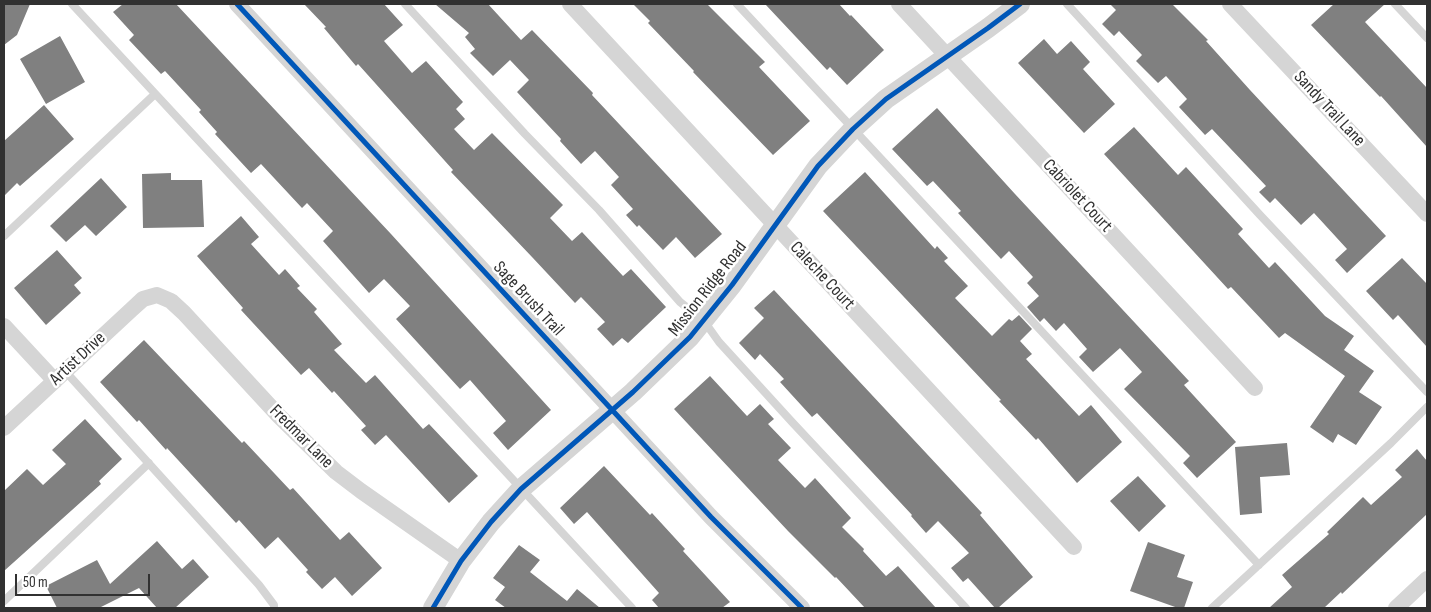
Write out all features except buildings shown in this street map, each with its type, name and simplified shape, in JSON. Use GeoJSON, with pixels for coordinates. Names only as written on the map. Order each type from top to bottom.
{"type":"FeatureCollection","features":[{"type":"Feature","properties":{"kind":"street","name":"Sage Brush Trail"},"geometry":{"type":"LineString","coordinates":[[237,4],[711,517],[802,608]]}},
{"type":"Feature","properties":{"kind":"street","name":"Caleche Court"},"geometry":{"type":"LineString","coordinates":[[570,4],[1074,548]]}},
{"type":"Feature","properties":{"kind":"street","name":"Cabriolet Court"},"geometry":{"type":"LineString","coordinates":[[899,4],[1255,388]]}},
{"type":"Feature","properties":{"kind":"street","name":"Mission Ridge Road"},"geometry":{"type":"LineString","coordinates":[[433,608],[461,561],[491,522],[521,490],[672,355],[704,321],[818,166],[853,129],[886,99],[1020,4]]}},
{"type":"Feature","properties":{"kind":"street","name":"Sandy Trail Lane"},"geometry":{"type":"LineString","coordinates":[[1230,4],[1427,214]]}},
{"type":"Feature","properties":{"kind":"street","name":"Artist Drive"},"geometry":{"type":"LineString","coordinates":[[4,428],[144,299],[157,295]]}},
{"type":"Feature","properties":{"kind":"street","name":"Fredmar Lane"},"geometry":{"type":"LineString","coordinates":[[157,295],[171,301],[184,313],[286,422],[336,472],[461,561]]}},
{"type":"Feature","properties":{"kind":"street"},"geometry":{"type":"LineString","coordinates":[[4,326],[60,376]]}},
{"type":"Feature","properties":{"kind":"street"},"geometry":{"type":"LineString","coordinates":[[1396,608],[1427,579]]}},
{"type":"Feature","properties":{"kind":"lane"},"geometry":{"type":"LineString","coordinates":[[72,4],[632,608]]}},
{"type":"Feature","properties":{"kind":"lane"},"geometry":{"type":"LineString","coordinates":[[405,4],[525,134],[599,210],[680,302],[704,321],[719,342],[966,608]]}},
{"type":"Feature","properties":{"kind":"lane"},"geometry":{"type":"LineString","coordinates":[[737,4],[1259,565]]}},
{"type":"Feature","properties":{"kind":"lane"},"geometry":{"type":"LineString","coordinates":[[1067,4],[1260,215],[1427,392]]}},
{"type":"Feature","properties":{"kind":"lane"},"geometry":{"type":"LineString","coordinates":[[1395,4],[1427,38]]}},
{"type":"Feature","properties":{"kind":"lane"},"geometry":{"type":"LineString","coordinates":[[4,236],[155,94]]}},
{"type":"Feature","properties":{"kind":"lane"},"geometry":{"type":"LineString","coordinates":[[60,376],[149,464],[259,585],[274,605],[274,608]]}},
{"type":"Feature","properties":{"kind":"lane"},"geometry":{"type":"LineString","coordinates":[[1212,608],[1391,444],[1427,407]]}},
{"type":"Feature","properties":{"kind":"lane"},"geometry":{"type":"LineString","coordinates":[[4,601],[149,464]]}},
{"type":"Feature","properties":{"kind":"cycle path"},"geometry":{"type":"LineString","coordinates":[[237,4],[711,517],[802,608]]}},
{"type":"Feature","properties":{"kind":"cycle path"},"geometry":{"type":"LineString","coordinates":[[433,608],[461,561],[491,522],[521,489],[633,392],[690,337],[732,285],[818,166],[853,129],[886,99],[1020,4]]}}]}
